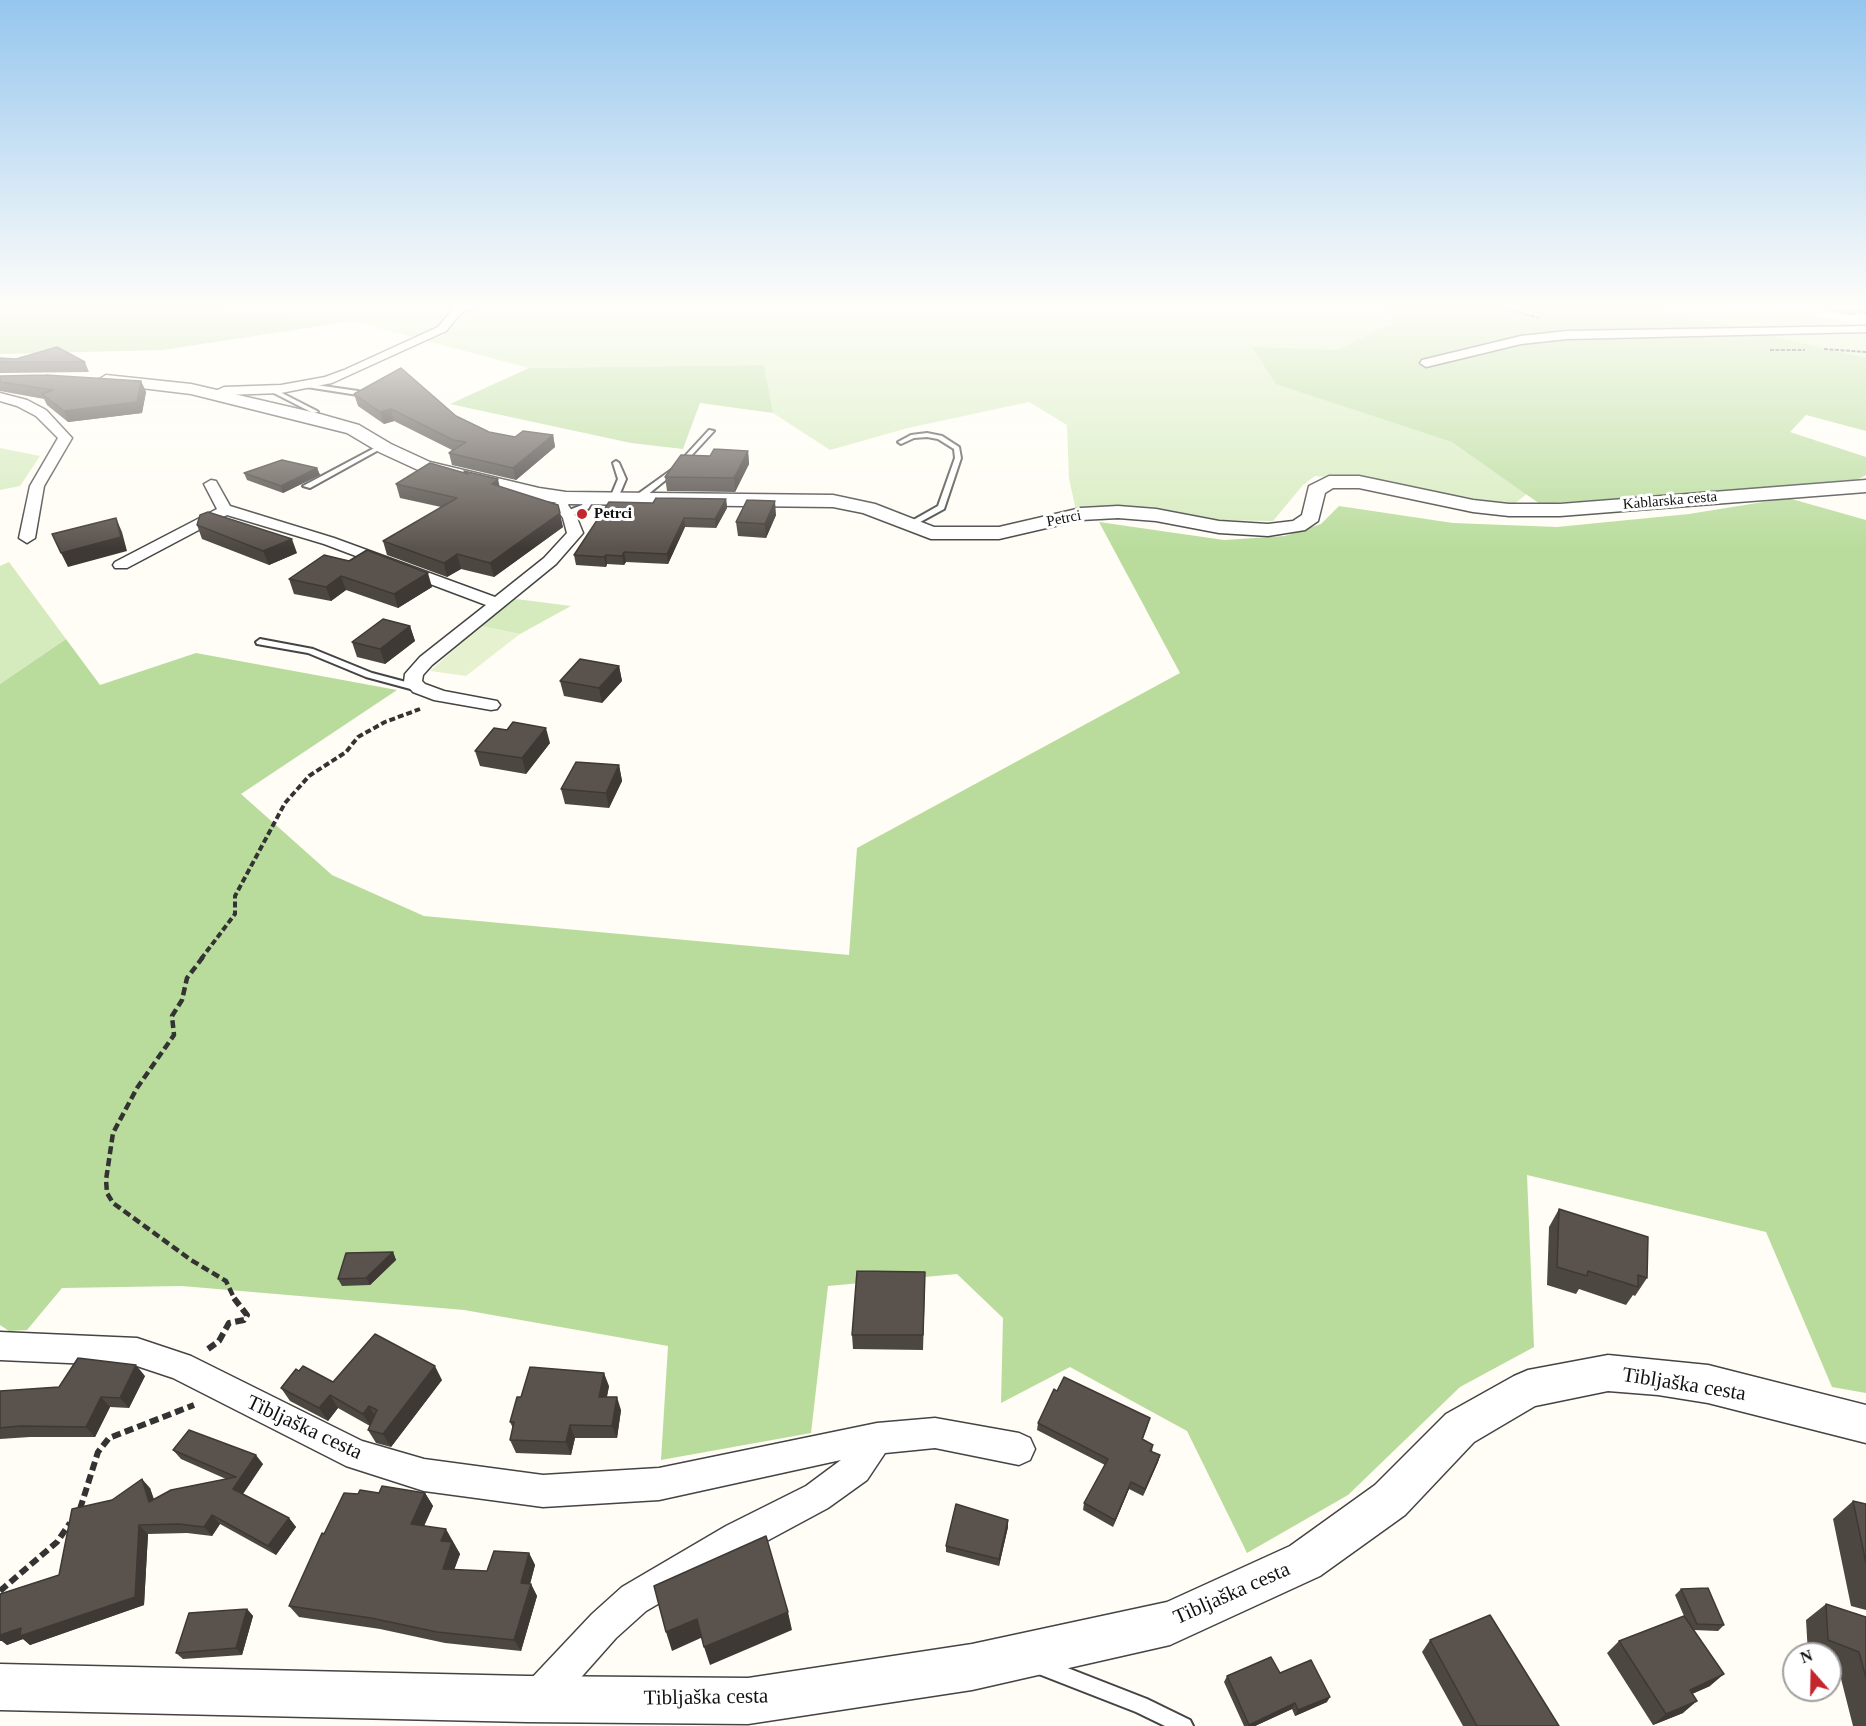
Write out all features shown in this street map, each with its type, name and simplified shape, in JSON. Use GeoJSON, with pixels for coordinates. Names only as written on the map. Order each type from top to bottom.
{"type":"FeatureCollection","features":[{"type":"Feature","properties":{"kind":"street","name":"Petrci"},"geometry":{"type":"LineString","coordinates":[[179,388],[215,394],[353,429],[382,447],[424,466],[567,506],[591,498],[833,501],[868,508],[931,533],[999,533],[1081,514],[1118,512],[1156,515],[1219,527],[1268,530],[1298,526],[1311,517],[1316,490],[1329,482],[1359,482],[1473,506]]}},
{"type":"Feature","properties":{"kind":"street"},"geometry":{"type":"LineString","coordinates":[[215,394],[224,391],[287,388]]}},
{"type":"Feature","properties":{"kind":"street"},"geometry":{"type":"LineString","coordinates":[[0,397],[22,403],[41,413],[65,438],[37,486],[27,538]]}},
{"type":"Feature","properties":{"kind":"street"},"geometry":{"type":"LineString","coordinates":[[211,484],[226,510],[329,541],[496,603]]}},
{"type":"Feature","properties":{"kind":"street","name":"Kablarska cesta"},"geometry":{"type":"LineString","coordinates":[[1473,506],[1509,510],[1560,510],[1866,486]]}},
{"type":"Feature","properties":{"kind":"street"},"geometry":{"type":"LineString","coordinates":[[491,705],[440,696],[419,688],[412,682],[414,674],[426,661],[550,561],[567,543],[575,533],[567,506]]}},
{"type":"Feature","properties":{"kind":"street"},"geometry":{"type":"LineString","coordinates":[[121,565],[226,510]]}},
{"type":"Feature","properties":{"kind":"street","name":"Tibljaška cesta"},"geometry":{"type":"LineString","coordinates":[[0,1346],[137,1352],[193,1372],[357,1455],[424,1475],[543,1491],[659,1484],[878,1438],[935,1433],[1019,1449]]}},
{"type":"Feature","properties":{"kind":"street","name":"Tibljaška cesta"},"geometry":{"type":"LineString","coordinates":[[0,1687],[537,1699],[748,1701],[972,1667],[1170,1623],[1305,1561],[1390,1500],[1460,1428],[1528,1389],[1608,1373],[1658,1377],[1708,1384],[1866,1424]]}},
{"type":"Feature","properties":{"kind":"street"},"geometry":{"type":"LineString","coordinates":[[537,1699],[604,1626],[634,1599],[738,1538],[817,1497],[856,1468],[878,1438]]}},
{"type":"Feature","properties":{"kind":"lane"},"geometry":{"type":"LineString","coordinates":[[320,388],[358,393]]}},
{"type":"Feature","properties":{"kind":"lane"},"geometry":{"type":"LineString","coordinates":[[272,390],[315,412]]}},
{"type":"Feature","properties":{"kind":"lane"},"geometry":{"type":"LineString","coordinates":[[638,498],[676,469],[711,431]]}},
{"type":"Feature","properties":{"kind":"lane"},"geometry":{"type":"LineString","coordinates":[[901,442],[927,435],[940,437],[957,448],[958,458],[941,507],[911,525]]}},
{"type":"Feature","properties":{"kind":"lane"},"geometry":{"type":"LineString","coordinates":[[307,486],[382,447]]}},
{"type":"Feature","properties":{"kind":"lane"},"geometry":{"type":"LineString","coordinates":[[614,498],[622,479],[616,463]]}},
{"type":"Feature","properties":{"kind":"lane"},"geometry":{"type":"LineString","coordinates":[[260,642],[310,651],[369,675],[419,688]]}},
{"type":"Feature","properties":{"kind":"lane"},"geometry":{"type":"LineString","coordinates":[[1016,1657],[1141,1705],[1184,1726]]}},
{"type":"Feature","properties":{"kind":"path"},"geometry":{"type":"LineString","coordinates":[[193,1372],[209,1347],[219,1341],[229,1323],[244,1320],[247,1315],[235,1300],[226,1281],[191,1260],[113,1203],[107,1193],[105,1180],[113,1133],[137,1089],[174,1035],[172,1016],[182,1000],[187,978],[235,914],[235,896],[258,851],[276,824],[285,803],[309,776],[346,752],[358,737],[422,708]]}},
{"type":"Feature","properties":{"kind":"path","name":"Tibljaška cesta"},"geometry":{"type":"LineString","coordinates":[[0,1590],[57,1542],[80,1509],[98,1452],[110,1438],[228,1391]]}},
{"type":"Feature","properties":{"kind":"green space"},"geometry":{"type":"Polygon","coordinates":[[[486,388],[768,388],[773,413],[700,403],[683,449],[631,443],[450,404],[486,388]]]}},
{"type":"Feature","properties":{"kind":"green space"},"geometry":{"type":"Polygon","coordinates":[[[768,388],[1354,388],[1560,467],[1513,505],[1453,498],[1396,483],[1315,476],[1303,485],[1273,521],[1202,520],[1121,506],[1076,511],[1069,478],[1067,425],[1029,402],[908,428],[830,450],[773,413],[768,388]]]}},
{"type":"Feature","properties":{"kind":"green space"},"geometry":{"type":"Polygon","coordinates":[[[1287,388],[1866,388],[1866,431],[1806,415],[1790,432],[1866,457],[1866,475],[1855,481],[1540,504],[1452,442],[1287,388]]]}},
{"type":"Feature","properties":{"kind":"green space"},"geometry":{"type":"Polygon","coordinates":[[[0,448],[40,456],[20,486],[0,490],[0,448]]]}},
{"type":"Feature","properties":{"kind":"green space"},"geometry":{"type":"Polygon","coordinates":[[[1788,498],[1866,520],[1866,1393],[1832,1387],[1766,1232],[1527,1175],[1534,1347],[1460,1387],[1348,1495],[1247,1553],[1187,1431],[1070,1367],[1001,1403],[1003,1318],[957,1274],[828,1286],[811,1433],[661,1460],[668,1346],[464,1310],[182,1286],[62,1288],[27,1330],[9,1331],[0,1325],[0,684],[66,639],[100,685],[196,653],[397,690],[241,794],[332,875],[424,916],[849,955],[857,848],[1180,673],[1099,522],[1224,540],[1285,536],[1321,524],[1339,506],[1453,523],[1557,527],[1689,514],[1788,498]]]}},
{"type":"Feature","properties":{"kind":"green space"},"geometry":{"type":"Polygon","coordinates":[[[9,562],[66,639],[0,684],[0,566],[9,562]]]}},
{"type":"Feature","properties":{"kind":"green space"},"geometry":{"type":"Polygon","coordinates":[[[516,599],[571,606],[520,634],[480,626],[516,599]]]}},
{"type":"Feature","properties":{"kind":"green space"},"geometry":{"type":"Polygon","coordinates":[[[480,626],[520,634],[466,676],[430,671],[480,626]]]}},
{"type":"Feature","properties":{"kind":"building"},"geometry":{"type":"Polygon","coordinates":[[[37,388],[140,388],[137,402],[64,411],[42,394],[53,390],[37,388]]]}},
{"type":"Feature","properties":{"kind":"building"},"geometry":{"type":"Polygon","coordinates":[[[366,388],[423,388],[456,416],[489,432],[515,437],[523,431],[553,435],[513,468],[449,453],[466,442],[453,440],[391,409],[380,412],[354,394],[366,388]]]}},
{"type":"Feature","properties":{"kind":"building"},"geometry":{"type":"Polygon","coordinates":[[[714,449],[748,451],[734,478],[665,477],[681,455],[710,456],[714,449]]]}},
{"type":"Feature","properties":{"kind":"building"},"geometry":{"type":"Polygon","coordinates":[[[282,460],[317,468],[281,486],[244,473],[282,460]]]}},
{"type":"Feature","properties":{"kind":"building"},"geometry":{"type":"Polygon","coordinates":[[[430,463],[468,474],[464,471],[498,479],[492,484],[558,505],[560,513],[490,563],[457,554],[444,563],[383,541],[457,498],[396,484],[430,463]]]}},
{"type":"Feature","properties":{"kind":"building"},"geometry":{"type":"Polygon","coordinates":[[[656,498],[726,499],[715,519],[684,518],[667,554],[624,552],[622,556],[574,555],[609,502],[653,503],[656,498]]]}},
{"type":"Feature","properties":{"kind":"building"},"geometry":{"type":"Polygon","coordinates":[[[747,500],[775,501],[765,524],[736,522],[747,500]]]}},
{"type":"Feature","properties":{"kind":"building"},"geometry":{"type":"Polygon","coordinates":[[[208,512],[292,539],[263,551],[197,525],[200,515],[208,512]]]}},
{"type":"Feature","properties":{"kind":"building"},"geometry":{"type":"Polygon","coordinates":[[[116,518],[121,537],[61,553],[52,534],[116,518]]]}},
{"type":"Feature","properties":{"kind":"building"},"geometry":{"type":"Polygon","coordinates":[[[367,550],[428,573],[394,594],[341,576],[326,587],[289,579],[324,555],[349,561],[367,550]]]}},
{"type":"Feature","properties":{"kind":"building"},"geometry":{"type":"Polygon","coordinates":[[[383,619],[410,626],[380,649],[352,642],[383,619]]]}},
{"type":"Feature","properties":{"kind":"building"},"geometry":{"type":"Polygon","coordinates":[[[580,659],[619,666],[599,688],[560,681],[580,659]]]}},
{"type":"Feature","properties":{"kind":"building"},"geometry":{"type":"Polygon","coordinates":[[[513,722],[546,728],[522,758],[475,751],[494,728],[507,730],[513,722]]]}},
{"type":"Feature","properties":{"kind":"building"},"geometry":{"type":"Polygon","coordinates":[[[576,762],[619,765],[606,793],[561,789],[576,762]]]}},
{"type":"Feature","properties":{"kind":"building"},"geometry":{"type":"Polygon","coordinates":[[[1559,1209],[1648,1237],[1647,1278],[1638,1275],[1638,1287],[1588,1271],[1587,1276],[1557,1267],[1559,1209]]]}},
{"type":"Feature","properties":{"kind":"building"},"geometry":{"type":"Polygon","coordinates":[[[393,1252],[366,1278],[338,1279],[346,1253],[393,1252]]]}},
{"type":"Feature","properties":{"kind":"building"},"geometry":{"type":"Polygon","coordinates":[[[857,1271],[925,1272],[923,1335],[852,1335],[857,1271]]]}},
{"type":"Feature","properties":{"kind":"building"},"geometry":{"type":"Polygon","coordinates":[[[375,1334],[435,1366],[383,1434],[368,1430],[377,1410],[369,1406],[363,1414],[330,1395],[319,1408],[281,1388],[296,1369],[299,1371],[303,1366],[333,1382],[375,1334]]]}},
{"type":"Feature","properties":{"kind":"building"},"geometry":{"type":"Polygon","coordinates":[[[78,1358],[136,1365],[120,1398],[101,1397],[86,1427],[0,1428],[0,1391],[59,1387],[78,1358]]]}},
{"type":"Feature","properties":{"kind":"building"},"geometry":{"type":"Polygon","coordinates":[[[530,1367],[604,1373],[599,1397],[617,1397],[612,1426],[570,1425],[566,1442],[510,1440],[514,1422],[510,1422],[517,1397],[521,1397],[530,1367]]]}},
{"type":"Feature","properties":{"kind":"building"},"geometry":{"type":"Polygon","coordinates":[[[1064,1377],[1150,1418],[1142,1439],[1153,1445],[1150,1451],[1160,1455],[1145,1489],[1131,1482],[1115,1520],[1084,1503],[1108,1459],[1038,1423],[1054,1389],[1057,1391],[1064,1377]]]}},
{"type":"Feature","properties":{"kind":"building"},"geometry":{"type":"Polygon","coordinates":[[[189,1430],[256,1455],[233,1489],[289,1518],[268,1546],[212,1515],[204,1527],[179,1524],[139,1525],[135,1597],[20,1636],[21,1628],[0,1635],[0,1594],[59,1575],[72,1509],[112,1500],[142,1479],[149,1502],[171,1490],[236,1477],[173,1450],[189,1430]]]}},
{"type":"Feature","properties":{"kind":"building"},"geometry":{"type":"Polygon","coordinates":[[[382,1486],[425,1493],[411,1524],[446,1529],[441,1541],[452,1542],[443,1569],[487,1571],[494,1551],[529,1553],[521,1583],[531,1584],[514,1640],[437,1632],[371,1618],[289,1606],[322,1533],[324,1534],[344,1493],[358,1494],[360,1490],[379,1493],[382,1486]]]}},
{"type":"Feature","properties":{"kind":"building"},"geometry":{"type":"Polygon","coordinates":[[[1853,1501],[1866,1504],[1866,1563],[1853,1501]]]}},
{"type":"Feature","properties":{"kind":"building"},"geometry":{"type":"Polygon","coordinates":[[[956,1504],[1008,1520],[999,1559],[946,1546],[956,1504]]]}},
{"type":"Feature","properties":{"kind":"building"},"geometry":{"type":"Polygon","coordinates":[[[766,1536],[788,1612],[704,1647],[697,1619],[666,1632],[654,1586],[766,1536]]]}},
{"type":"Feature","properties":{"kind":"building"},"geometry":{"type":"Polygon","coordinates":[[[1708,1588],[1724,1625],[1697,1624],[1681,1589],[1708,1588]]]}},
{"type":"Feature","properties":{"kind":"building"},"geometry":{"type":"Polygon","coordinates":[[[1826,1604],[1866,1617],[1866,1678],[1859,1652],[1842,1645],[1842,1642],[1828,1640],[1826,1604]]]}},
{"type":"Feature","properties":{"kind":"building"},"geometry":{"type":"Polygon","coordinates":[[[247,1609],[236,1648],[176,1653],[189,1613],[247,1609]]]}},
{"type":"Feature","properties":{"kind":"building"},"geometry":{"type":"Polygon","coordinates":[[[1490,1615],[1559,1726],[1477,1726],[1430,1640],[1490,1615]]]}},
{"type":"Feature","properties":{"kind":"building"},"geometry":{"type":"Polygon","coordinates":[[[1684,1616],[1724,1674],[1690,1690],[1697,1701],[1666,1714],[1619,1641],[1684,1616]]]}},
{"type":"Feature","properties":{"kind":"building"},"geometry":{"type":"Polygon","coordinates":[[[1271,1657],[1280,1673],[1311,1660],[1330,1697],[1298,1710],[1295,1703],[1249,1725],[1227,1676],[1271,1657]]]}},
{"type":"Feature","properties":{"kind":"place","name":"Petrci"},"geometry":{"type":"Point","coordinates":[582,514]}}]}
